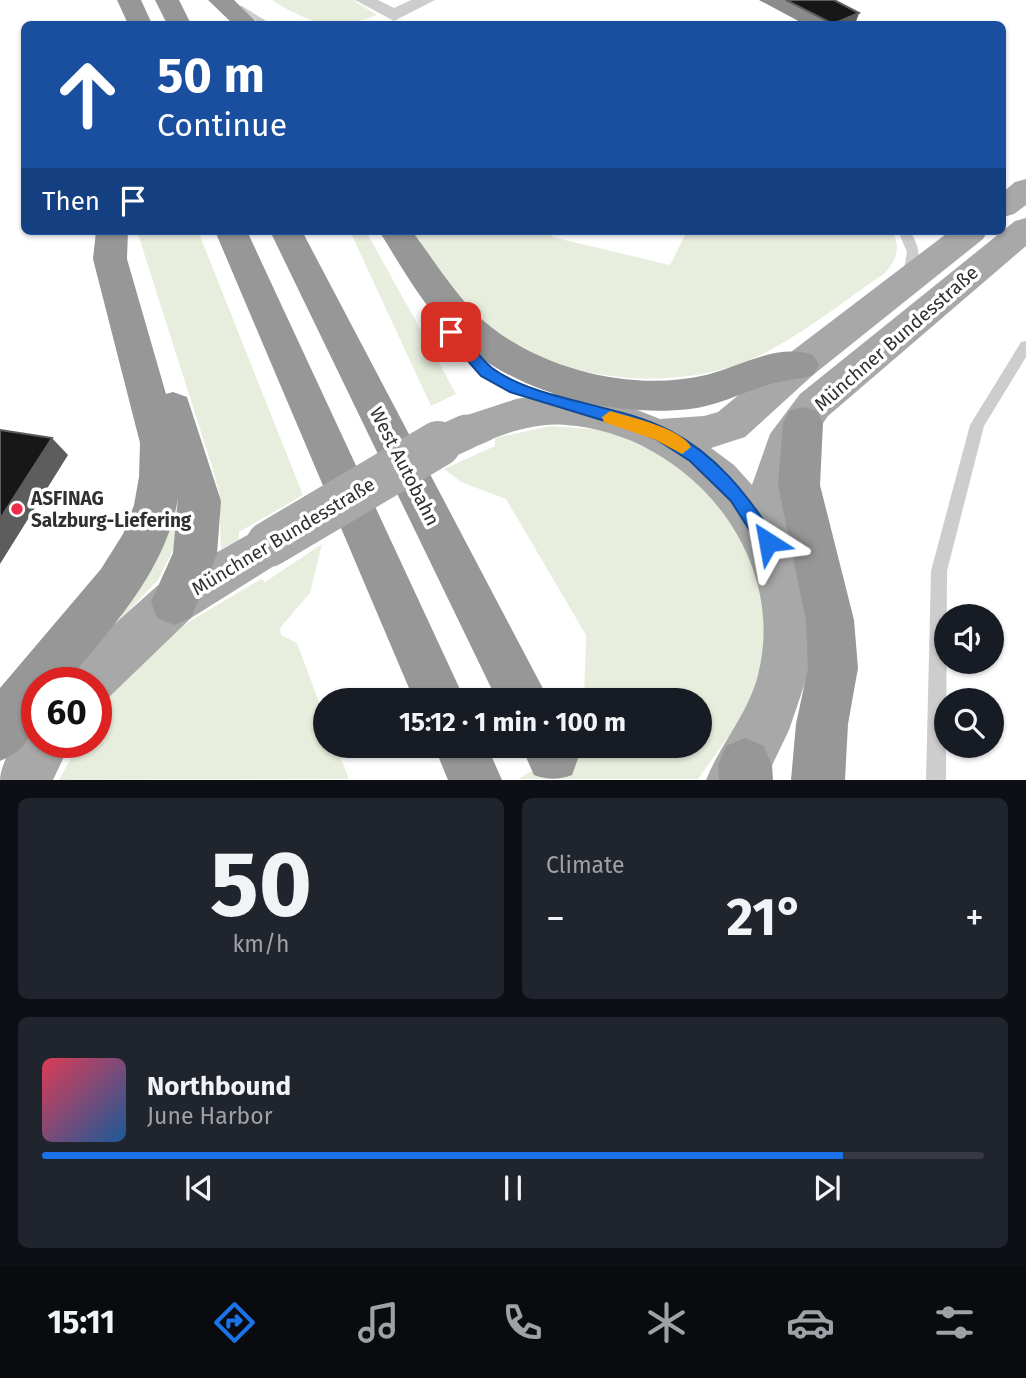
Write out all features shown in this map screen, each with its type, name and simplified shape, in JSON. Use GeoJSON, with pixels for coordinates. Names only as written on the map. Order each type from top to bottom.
{"type":"FeatureCollection","features":[{"type":"Feature","properties":{"kind":"highway"},"geometry":{"type":"LineString","coordinates":[[112,21],[116,0]]}},
{"type":"Feature","properties":{"kind":"highway"},"geometry":{"type":"LineString","coordinates":[[129,0],[139,21]]}},
{"type":"Feature","properties":{"kind":"highway"},"geometry":{"type":"LineString","coordinates":[[167,0],[178,21]]}},
{"type":"Feature","properties":{"kind":"highway"},"geometry":{"type":"LineString","coordinates":[[223,3],[243,21]]}},
{"type":"Feature","properties":{"kind":"highway"},"geometry":{"type":"LineString","coordinates":[[0,735],[25,694],[117,584],[141,544],[155,505],[160,477],[160,443],[110,259],[112,235]]}},
{"type":"Feature","properties":{"kind":"highway"},"geometry":{"type":"LineString","coordinates":[[125,235],[201,501],[195,554],[174,602]]}},
{"type":"Feature","properties":{"kind":"highway"},"geometry":{"type":"LineString","coordinates":[[233,235],[435,688]]}},
{"type":"Feature","properties":{"kind":"highway","name":"West Autobahn"},"geometry":{"type":"LineString","coordinates":[[288,235],[518,688]]}},
{"type":"Feature","properties":{"kind":"highway"},"geometry":{"type":"LineString","coordinates":[[391,235],[435,310],[486,372],[516,388],[600,415]]}},
{"type":"Feature","properties":{"kind":"highway"},"geometry":{"type":"LineString","coordinates":[[398,235],[465,326],[490,348],[549,375],[598,388],[659,395],[718,388],[775,365],[800,365]]}},
{"type":"Feature","properties":{"kind":"highway"},"geometry":{"type":"LineString","coordinates":[[803,422],[799,485],[830,620],[833,668],[822,724],[818,779]]}},
{"type":"Feature","properties":{"kind":"highway"},"geometry":{"type":"LineString","coordinates":[[465,758],[475,779]]}},
{"type":"Feature","properties":{"kind":"main road","name":"Münchner Bundesstraße"},"geometry":{"type":"LineString","coordinates":[[662,435],[704,433],[731,425],[800,365],[967,235]]}},
{"type":"Feature","properties":{"kind":"main road","name":"Münchner Bundesstraße"},"geometry":{"type":"LineString","coordinates":[[768,542],[770,497],[784,446],[814,405],[984,235]]}},
{"type":"Feature","properties":{"kind":"main road","name":"Münchner Bundesstraße"},"geometry":{"type":"LineString","coordinates":[[104,667],[174,602],[438,444],[534,410],[567,409],[600,415],[662,435],[696,456],[737,495],[768,542],[785,596],[790,642],[784,676],[774,708],[742,775]]}},
{"type":"Feature","properties":{"kind":"main road"},"geometry":{"type":"LineString","coordinates":[[24,779],[36,758]]}},
{"type":"Feature","properties":{"kind":"street"},"geometry":{"type":"LineString","coordinates":[[365,0],[394,15],[426,0]]}},
{"type":"Feature","properties":{"kind":"lane"},"geometry":{"type":"LineString","coordinates":[[223,3],[239,8],[262,21]]}},
{"type":"Feature","properties":{"kind":"lane"},"geometry":{"type":"LineString","coordinates":[[906,235],[914,247],[915,261],[907,282]]}},
{"type":"Feature","properties":{"kind":"lane"},"geometry":{"type":"LineString","coordinates":[[936,779],[939,571],[977,425],[1026,346]]}},
{"type":"Feature","properties":{"kind":"green space"},"geometry":{"type":"Polygon","coordinates":[[[272,0],[353,0],[377,15],[357,21],[315,21],[272,0]]]}},
{"type":"Feature","properties":{"kind":"green space"},"geometry":{"type":"Polygon","coordinates":[[[138,235],[200,235],[303,495],[239,532],[239,540],[221,549],[219,493],[138,235]]]}},
{"type":"Feature","properties":{"kind":"green space"},"geometry":{"type":"Polygon","coordinates":[[[352,235],[368,235],[456,394],[431,406],[352,235]]]}},
{"type":"Feature","properties":{"kind":"green space"},"geometry":{"type":"Polygon","coordinates":[[[413,235],[553,235],[552,237],[670,265],[685,235],[894,235],[897,248],[895,258],[885,273],[779,345],[742,363],[707,373],[670,378],[632,378],[593,373],[555,364],[520,350],[487,331],[460,307],[440,280],[413,235]]]}},
{"type":"Feature","properties":{"kind":"green space"},"geometry":{"type":"Polygon","coordinates":[[[550,426],[605,430],[676,461],[714,499],[746,544],[760,582],[766,634],[754,701],[698,779],[518,779],[554,758],[712,758],[712,688],[584,688],[586,635],[506,499],[461,482],[444,469],[495,446],[495,438],[550,426]]]}},
{"type":"Feature","properties":{"kind":"green space"},"geometry":{"type":"Polygon","coordinates":[[[172,487],[179,497],[176,544],[158,580],[76,667],[66,667],[78,652],[172,487]]]}},
{"type":"Feature","properties":{"kind":"green space"},"geometry":{"type":"Polygon","coordinates":[[[322,544],[310,593],[280,628],[281,635],[297,643],[314,688],[313,758],[341,758],[349,779],[59,780],[71,758],[112,758],[112,692],[175,630],[261,579],[265,582],[322,544]]]}},
{"type":"Feature","properties":{"kind":"building"},"geometry":{"type":"Polygon","coordinates":[[[786,0],[834,0],[859,13],[840,21],[827,21],[786,0]]]}},
{"type":"Feature","properties":{"kind":"building"},"geometry":{"type":"Polygon","coordinates":[[[0,430],[52,438],[0,519],[0,430]]]}},
{"type":"Feature","properties":{"kind":"slow traffic"},"geometry":{"type":"LineString","coordinates":[[610,417],[662,435],[682,447]]}},
{"type":"Feature","properties":{"kind":"place","name":"ASFINAG Salzburg-Liefering"},"geometry":{"type":"Point","coordinates":[17,509]}},
{"type":"Feature","properties":{"kind":"route"},"geometry":{"type":"LineString","coordinates":[[451,332],[486,372],[516,388],[631,423],[662,435],[696,456],[737,495],[768,542]]}}]}
